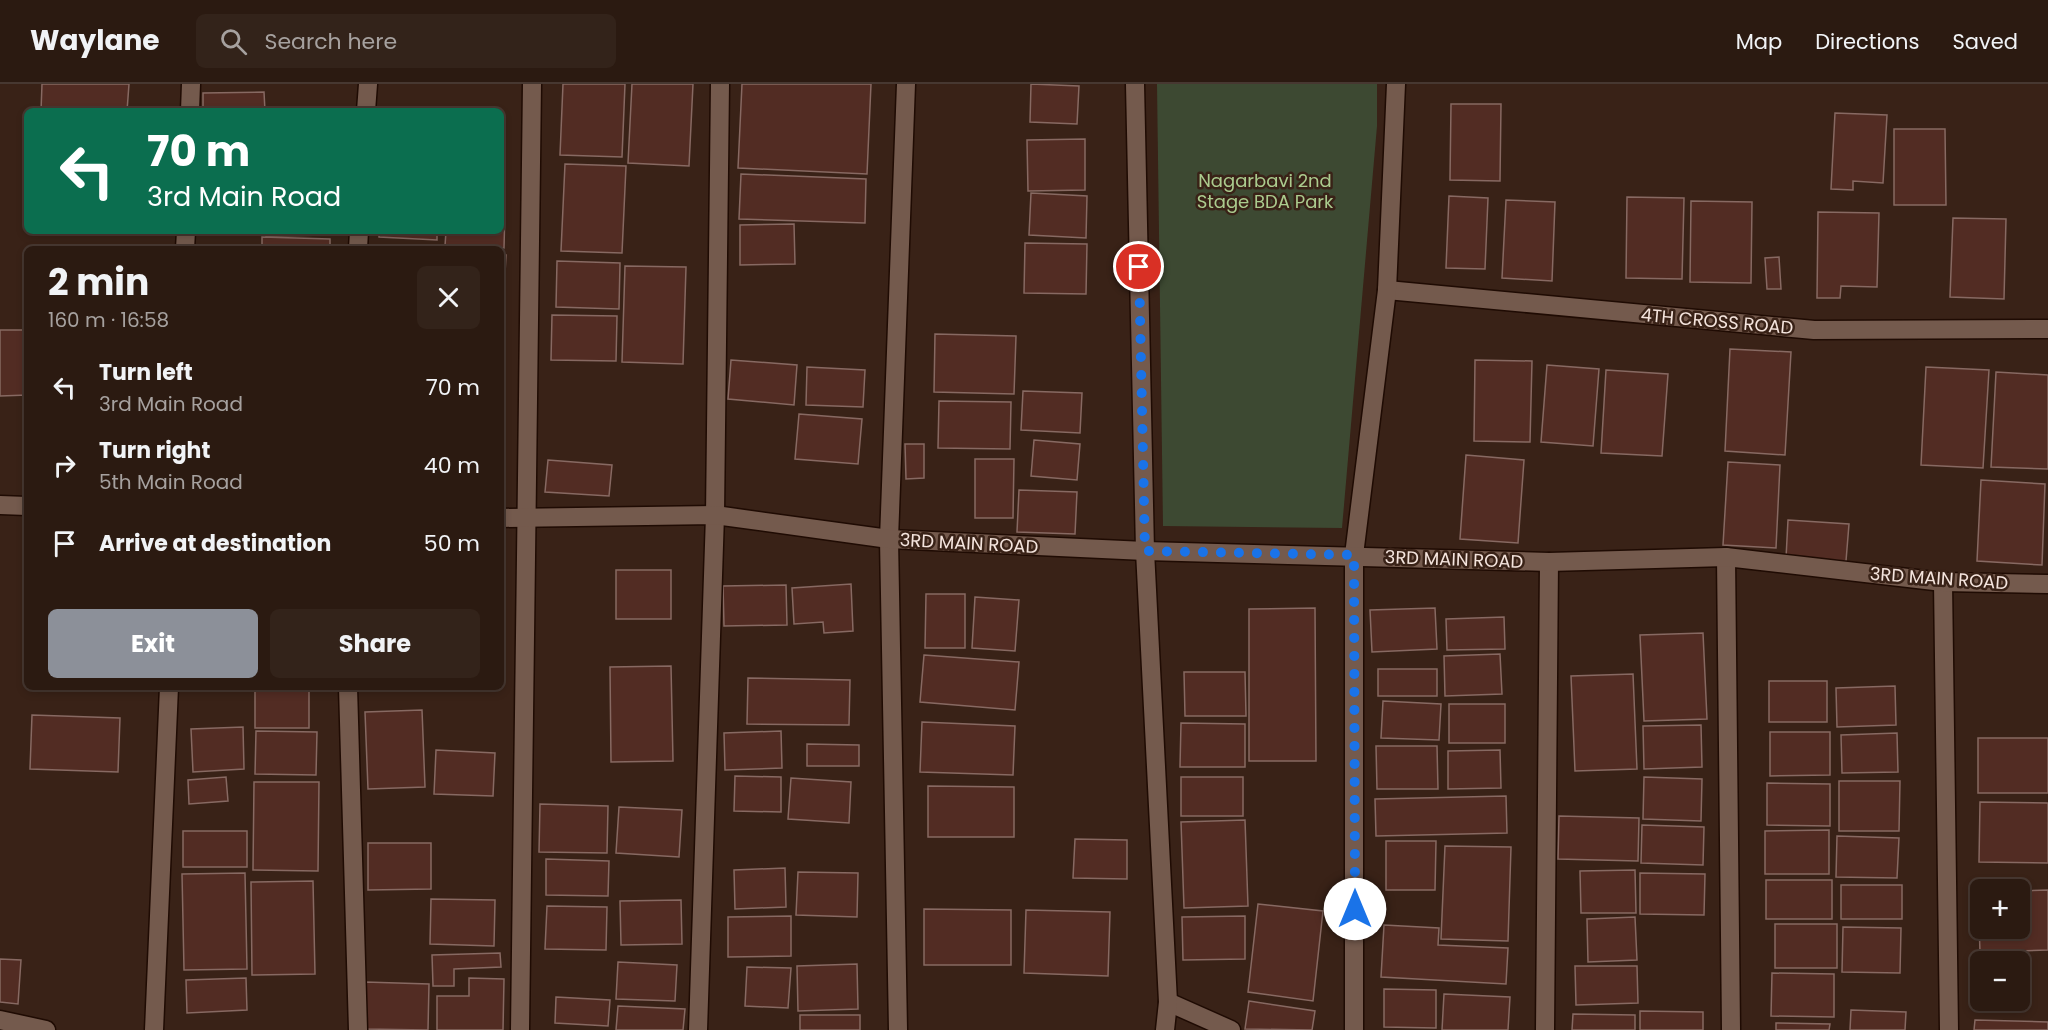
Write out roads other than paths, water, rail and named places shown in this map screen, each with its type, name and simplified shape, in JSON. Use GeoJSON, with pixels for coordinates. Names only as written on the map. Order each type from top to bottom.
{"type":"FeatureCollection","features":[{"type":"Feature","properties":{"kind":"street"},"geometry":{"type":"LineString","coordinates":[[190,108],[191,84]]}},
{"type":"Feature","properties":{"kind":"street"},"geometry":{"type":"LineString","coordinates":[[366,108],[368,84]]}},
{"type":"Feature","properties":{"kind":"street"},"geometry":{"type":"LineString","coordinates":[[520,1030],[532,84]]}},
{"type":"Feature","properties":{"kind":"street"},"geometry":{"type":"LineString","coordinates":[[698,1030],[715,515],[720,84]]}},
{"type":"Feature","properties":{"kind":"street"},"geometry":{"type":"LineString","coordinates":[[898,1030],[889,539],[906,84]]}},
{"type":"Feature","properties":{"kind":"street"},"geometry":{"type":"LineString","coordinates":[[1135,84],[1145,551],[1168,1002],[1165,1030]]}},
{"type":"Feature","properties":{"kind":"street"},"geometry":{"type":"LineString","coordinates":[[1354,1030],[1354,555],[1387,290],[1396,84]]}},
{"type":"Feature","properties":{"kind":"street","name":"4TH CROSS ROAD"},"geometry":{"type":"LineString","coordinates":[[1387,290],[1814,330],[2048,329]]}},
{"type":"Feature","properties":{"kind":"street"},"geometry":{"type":"LineString","coordinates":[[0,505],[24,506]]}},
{"type":"Feature","properties":{"kind":"street","name":"3RD MAIN ROAD"},"geometry":{"type":"LineString","coordinates":[[504,518],[715,515],[889,539],[1145,551],[1549,562],[1726,557],[1943,582],[2048,584]]}},
{"type":"Feature","properties":{"kind":"street"},"geometry":{"type":"LineString","coordinates":[[1726,557],[1731,1030]]}},
{"type":"Feature","properties":{"kind":"street"},"geometry":{"type":"LineString","coordinates":[[1545,1030],[1549,562]]}},
{"type":"Feature","properties":{"kind":"street"},"geometry":{"type":"LineString","coordinates":[[1943,582],[1949,1030]]}},
{"type":"Feature","properties":{"kind":"street"},"geometry":{"type":"LineString","coordinates":[[154,1030],[169,690]]}},
{"type":"Feature","properties":{"kind":"street"},"geometry":{"type":"LineString","coordinates":[[348,690],[358,1030]]}},
{"type":"Feature","properties":{"kind":"street"},"geometry":{"type":"LineString","coordinates":[[1168,1002],[1231,1030]]}},
{"type":"Feature","properties":{"kind":"street"},"geometry":{"type":"LineString","coordinates":[[0,1020],[46,1030]]}},
{"type":"Feature","properties":{"kind":"park label","name":"Nagarbavi 2nd Stage BDA Park"},"geometry":{"type":"Point","coordinates":[1265,190]}}]}
